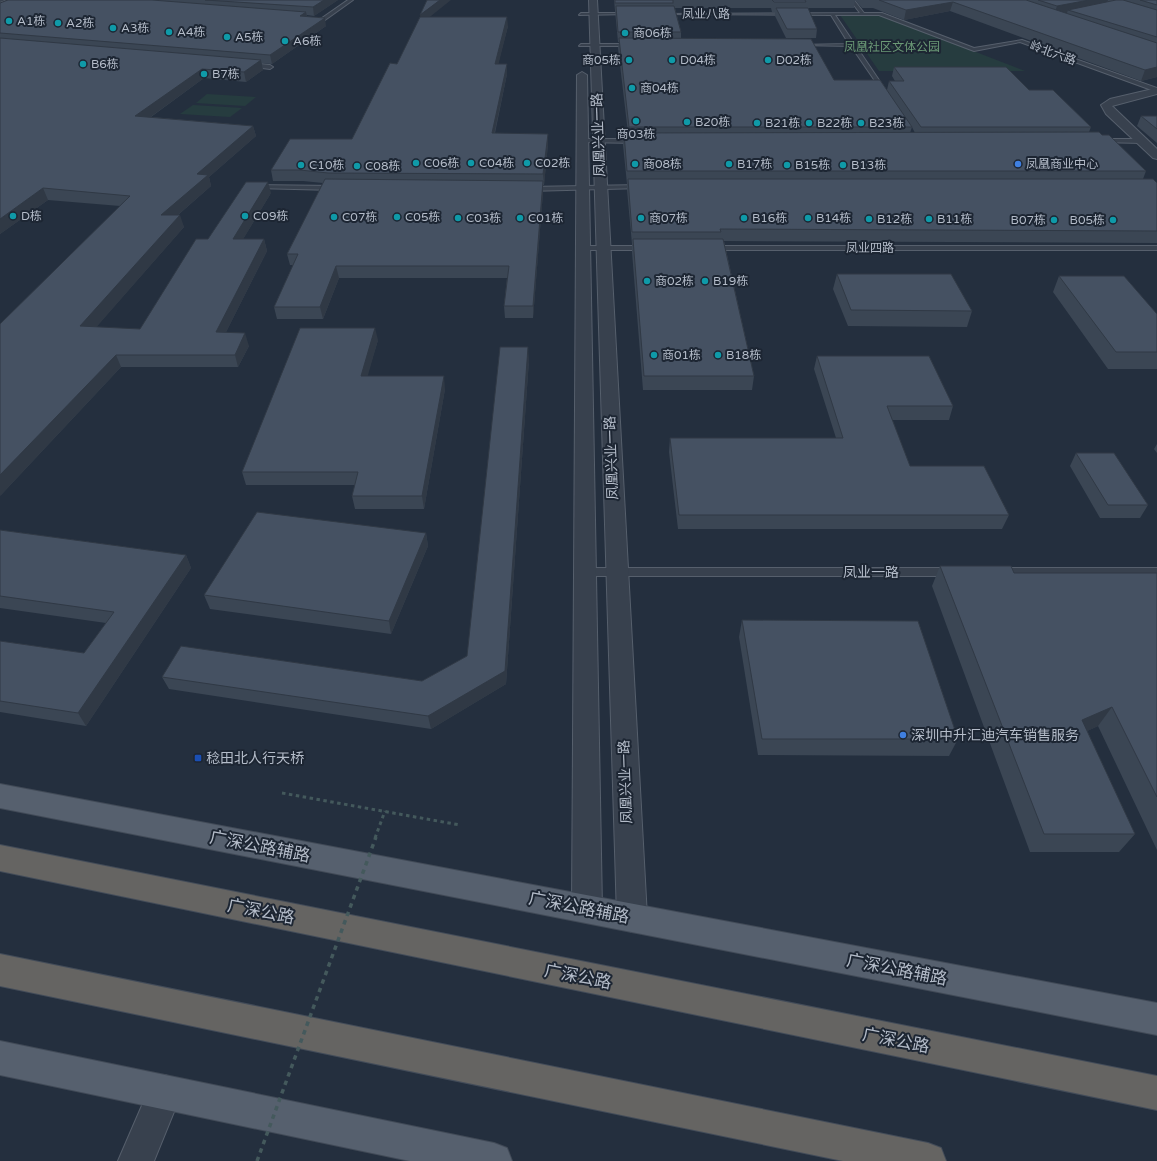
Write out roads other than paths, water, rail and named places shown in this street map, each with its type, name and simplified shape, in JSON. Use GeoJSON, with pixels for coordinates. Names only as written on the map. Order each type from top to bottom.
{"type":"FeatureCollection","features":[{"type":"Feature","properties":{"kind":"highway","name":"广深公路"},"geometry":{"type":"LineString","coordinates":[[0,858],[1157,1093]]}},
{"type":"Feature","properties":{"kind":"highway"},"geometry":{"type":"LineString","coordinates":[[0,970],[928,1161]]}},
{"type":"Feature","properties":{"kind":"main road","name":"广深公路辅路"},"geometry":{"type":"LineString","coordinates":[[0,796],[632,917],[1157,1020]]}},
{"type":"Feature","properties":{"kind":"main road"},"geometry":{"type":"LineString","coordinates":[[0,1058],[487,1160]]}},
{"type":"Feature","properties":{"kind":"street","name":"凤凰兴业一路"},"geometry":{"type":"LineString","coordinates":[[587,7],[591,188],[583,248],[587,909]]}},
{"type":"Feature","properties":{"kind":"street"},"geometry":{"type":"LineString","coordinates":[[1157,90],[1114,101],[1106,105],[1110,112],[1157,155]]}},
{"type":"Feature","properties":{"kind":"street","name":"凤凰兴业一路"},"geometry":{"type":"LineString","coordinates":[[591,188],[603,248],[632,917]]}},
{"type":"Feature","properties":{"kind":"street"},"geometry":{"type":"LineString","coordinates":[[136,1161],[165,1092]]}},
{"type":"Feature","properties":{"kind":"lane"},"geometry":{"type":"LineString","coordinates":[[308,18],[323,19],[351,0]]}},
{"type":"Feature","properties":{"kind":"lane"},"geometry":{"type":"LineString","coordinates":[[852,0],[863,14]]}},
{"type":"Feature","properties":{"kind":"lane"},"geometry":{"type":"LineString","coordinates":[[587,7],[633,14]]}},
{"type":"Feature","properties":{"kind":"lane","name":"凤业八路"},"geometry":{"type":"LineString","coordinates":[[657,14],[832,14]]}},
{"type":"Feature","properties":{"kind":"lane"},"geometry":{"type":"LineString","coordinates":[[832,14],[886,96]]}},
{"type":"Feature","properties":{"kind":"lane","name":"岭北六路"},"geometry":{"type":"LineString","coordinates":[[832,14],[880,14],[974,50],[1020,41],[1157,90]]}},
{"type":"Feature","properties":{"kind":"lane"},"geometry":{"type":"LineString","coordinates":[[588,45],[642,45]]}},
{"type":"Feature","properties":{"kind":"lane"},"geometry":{"type":"LineString","coordinates":[[798,45],[853,45]]}},
{"type":"Feature","properties":{"kind":"lane"},"geometry":{"type":"LineString","coordinates":[[246,65],[270,67]]}},
{"type":"Feature","properties":{"kind":"lane"},"geometry":{"type":"LineString","coordinates":[[590,141],[646,141]]}},
{"type":"Feature","properties":{"kind":"lane"},"geometry":{"type":"LineString","coordinates":[[1095,141],[1142,141]]}},
{"type":"Feature","properties":{"kind":"lane"},"geometry":{"type":"LineString","coordinates":[[254,187],[340,188]]}},
{"type":"Feature","properties":{"kind":"lane"},"geometry":{"type":"LineString","coordinates":[[520,189],[648,187]]}},
{"type":"Feature","properties":{"kind":"lane"},"geometry":{"type":"LineString","coordinates":[[583,248],[650,248]]}},
{"type":"Feature","properties":{"kind":"lane","name":"凤业四路"},"geometry":{"type":"LineString","coordinates":[[706,248],[1157,248]]}},
{"type":"Feature","properties":{"kind":"lane","name":"凤业一路"},"geometry":{"type":"LineString","coordinates":[[586,572],[958,572]]}},
{"type":"Feature","properties":{"kind":"lane"},"geometry":{"type":"LineString","coordinates":[[990,572],[1157,572]]}},
{"type":"Feature","properties":{"kind":"place","name":"A1栋"},"geometry":{"type":"Point","coordinates":[9,21]}},
{"type":"Feature","properties":{"kind":"place","name":"A2栋"},"geometry":{"type":"Point","coordinates":[58,23]}},
{"type":"Feature","properties":{"kind":"place","name":"A3栋"},"geometry":{"type":"Point","coordinates":[113,28]}},
{"type":"Feature","properties":{"kind":"place","name":"A4栋"},"geometry":{"type":"Point","coordinates":[169,32]}},
{"type":"Feature","properties":{"kind":"place","name":"商06栋"},"geometry":{"type":"Point","coordinates":[625,33]}},
{"type":"Feature","properties":{"kind":"place","name":"A5栋"},"geometry":{"type":"Point","coordinates":[227,37]}},
{"type":"Feature","properties":{"kind":"place","name":"A6栋"},"geometry":{"type":"Point","coordinates":[285,41]}},
{"type":"Feature","properties":{"kind":"place","name":"商05栋"},"geometry":{"type":"Point","coordinates":[629,60]}},
{"type":"Feature","properties":{"kind":"place","name":"D04栋"},"geometry":{"type":"Point","coordinates":[672,60]}},
{"type":"Feature","properties":{"kind":"place","name":"D02栋"},"geometry":{"type":"Point","coordinates":[768,60]}},
{"type":"Feature","properties":{"kind":"place","name":"B6栋"},"geometry":{"type":"Point","coordinates":[83,64]}},
{"type":"Feature","properties":{"kind":"place","name":"B7栋"},"geometry":{"type":"Point","coordinates":[204,74]}},
{"type":"Feature","properties":{"kind":"place","name":"商04栋"},"geometry":{"type":"Point","coordinates":[632,88]}},
{"type":"Feature","properties":{"kind":"place","name":"商03栋"},"geometry":{"type":"Point","coordinates":[636,121]}},
{"type":"Feature","properties":{"kind":"place","name":"B20栋"},"geometry":{"type":"Point","coordinates":[687,122]}},
{"type":"Feature","properties":{"kind":"place","name":"B21栋"},"geometry":{"type":"Point","coordinates":[757,123]}},
{"type":"Feature","properties":{"kind":"place","name":"B22栋"},"geometry":{"type":"Point","coordinates":[809,123]}},
{"type":"Feature","properties":{"kind":"place","name":"B23栋"},"geometry":{"type":"Point","coordinates":[861,123]}},
{"type":"Feature","properties":{"kind":"place","name":"C06栋"},"geometry":{"type":"Point","coordinates":[416,163]}},
{"type":"Feature","properties":{"kind":"place","name":"C04栋"},"geometry":{"type":"Point","coordinates":[471,163]}},
{"type":"Feature","properties":{"kind":"place","name":"C02栋"},"geometry":{"type":"Point","coordinates":[527,163]}},
{"type":"Feature","properties":{"kind":"place","name":"商08栋"},"geometry":{"type":"Point","coordinates":[635,164]}},
{"type":"Feature","properties":{"kind":"place","name":"B17栋"},"geometry":{"type":"Point","coordinates":[729,164]}},
{"type":"Feature","properties":{"kind":"place","name":"凤凰商业中心"},"geometry":{"type":"Point","coordinates":[1018,164]}},
{"type":"Feature","properties":{"kind":"place","name":"C10栋"},"geometry":{"type":"Point","coordinates":[301,165]}},
{"type":"Feature","properties":{"kind":"place","name":"B15栋"},"geometry":{"type":"Point","coordinates":[787,165]}},
{"type":"Feature","properties":{"kind":"place","name":"B13栋"},"geometry":{"type":"Point","coordinates":[843,165]}},
{"type":"Feature","properties":{"kind":"place","name":"C08栋"},"geometry":{"type":"Point","coordinates":[357,166]}},
{"type":"Feature","properties":{"kind":"place","name":"D栋"},"geometry":{"type":"Point","coordinates":[13,216]}},
{"type":"Feature","properties":{"kind":"place","name":"C09栋"},"geometry":{"type":"Point","coordinates":[245,216]}},
{"type":"Feature","properties":{"kind":"place","name":"C07栋"},"geometry":{"type":"Point","coordinates":[334,217]}},
{"type":"Feature","properties":{"kind":"place","name":"C05栋"},"geometry":{"type":"Point","coordinates":[397,217]}},
{"type":"Feature","properties":{"kind":"place","name":"C03栋"},"geometry":{"type":"Point","coordinates":[458,218]}},
{"type":"Feature","properties":{"kind":"place","name":"C01栋"},"geometry":{"type":"Point","coordinates":[520,218]}},
{"type":"Feature","properties":{"kind":"place","name":"商07栋"},"geometry":{"type":"Point","coordinates":[641,218]}},
{"type":"Feature","properties":{"kind":"place","name":"B16栋"},"geometry":{"type":"Point","coordinates":[744,218]}},
{"type":"Feature","properties":{"kind":"place","name":"B14栋"},"geometry":{"type":"Point","coordinates":[808,218]}},
{"type":"Feature","properties":{"kind":"place","name":"B12栋"},"geometry":{"type":"Point","coordinates":[869,219]}},
{"type":"Feature","properties":{"kind":"place","name":"B11栋"},"geometry":{"type":"Point","coordinates":[929,219]}},
{"type":"Feature","properties":{"kind":"place","name":"B07栋"},"geometry":{"type":"Point","coordinates":[1054,220]}},
{"type":"Feature","properties":{"kind":"place","name":"B05栋"},"geometry":{"type":"Point","coordinates":[1113,220]}},
{"type":"Feature","properties":{"kind":"place","name":"商02栋"},"geometry":{"type":"Point","coordinates":[647,281]}},
{"type":"Feature","properties":{"kind":"place","name":"B19栋"},"geometry":{"type":"Point","coordinates":[705,281]}},
{"type":"Feature","properties":{"kind":"place","name":"商01栋"},"geometry":{"type":"Point","coordinates":[654,355]}},
{"type":"Feature","properties":{"kind":"place","name":"B18栋"},"geometry":{"type":"Point","coordinates":[718,355]}},
{"type":"Feature","properties":{"kind":"place","name":"深圳中升汇迪汽车销售服务"},"geometry":{"type":"Point","coordinates":[903,735]}},
{"type":"Feature","properties":{"kind":"place","name":"稔田北人行天桥"},"geometry":{"type":"Point","coordinates":[198,758]}},
{"type":"Feature","properties":{"kind":"park label","name":"凤凰社区文体公园"},"geometry":{"type":"Point","coordinates":[892,47]}}]}
